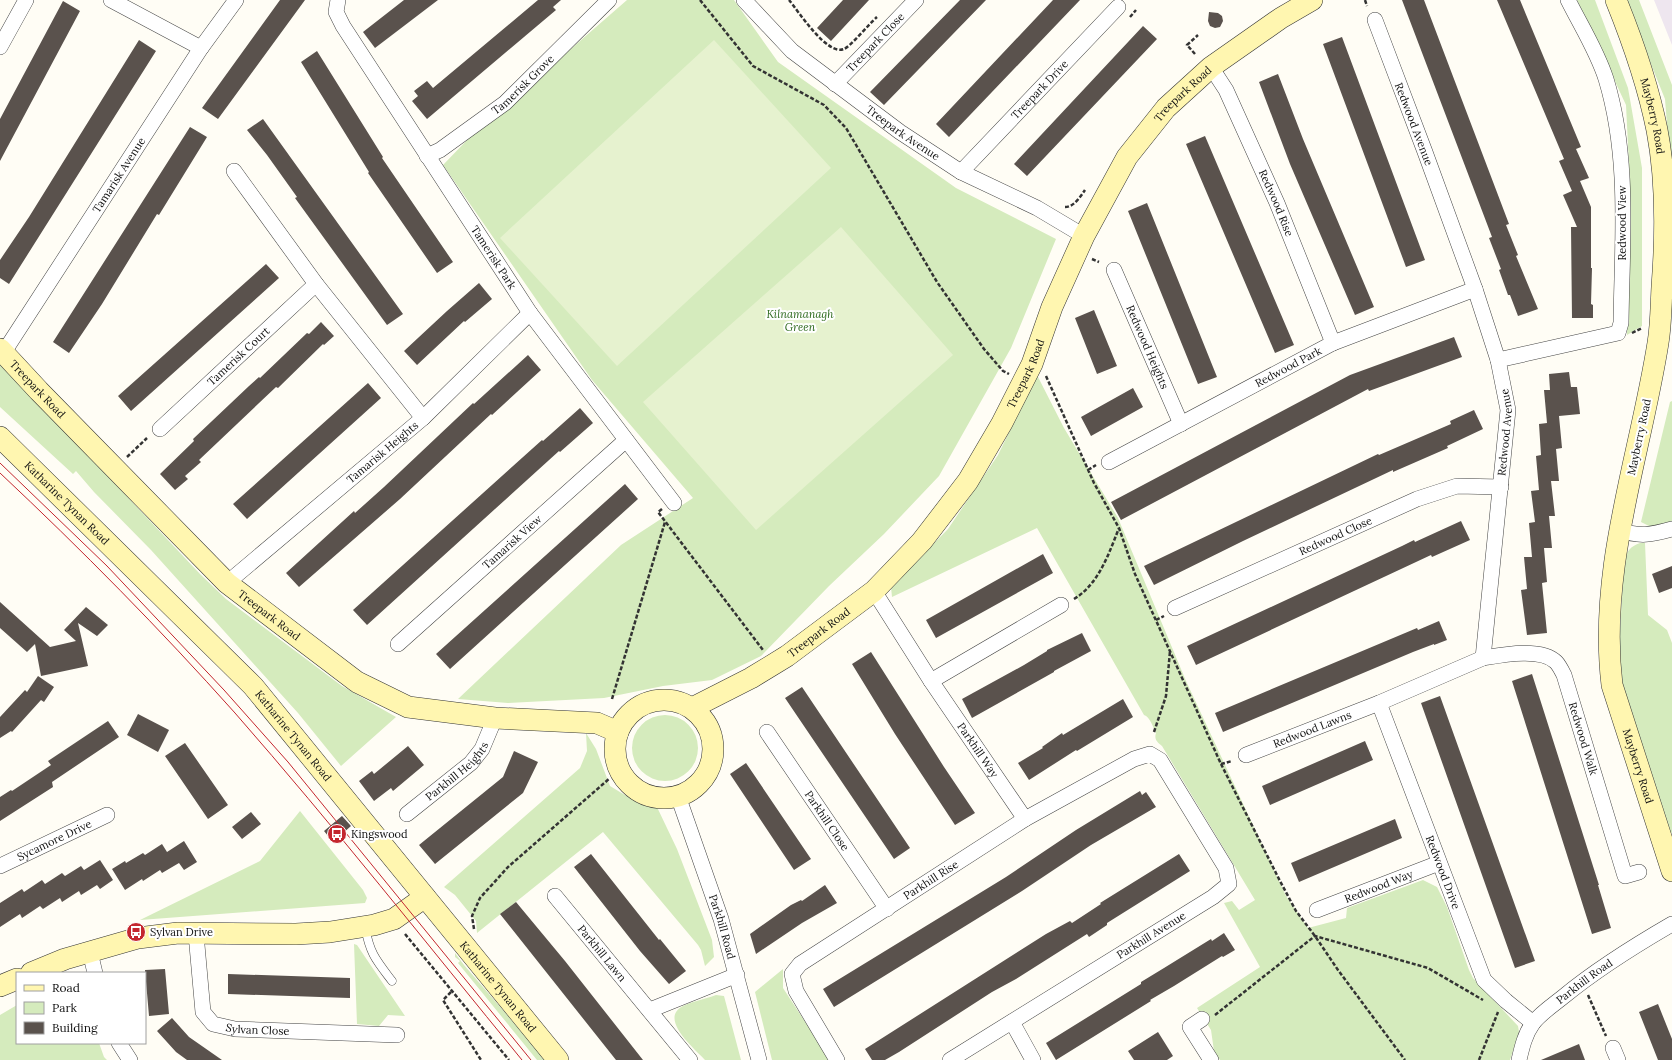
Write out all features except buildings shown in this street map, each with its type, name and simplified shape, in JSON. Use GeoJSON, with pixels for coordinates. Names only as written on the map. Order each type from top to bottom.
{"type":"FeatureCollection","features":[{"type":"Feature","properties":{"kind":"street"},"geometry":{"type":"LineString","coordinates":[[0,47],[26,0]]}},
{"type":"Feature","properties":{"kind":"street"},"geometry":{"type":"LineString","coordinates":[[111,0],[201,48]]}},
{"type":"Feature","properties":{"kind":"street","name":"Tamarisk Avenue"},"geometry":{"type":"LineString","coordinates":[[2,350],[201,48],[236,0]]}},
{"type":"Feature","properties":{"kind":"street","name":"Tamerisk Park"},"geometry":{"type":"LineString","coordinates":[[338,0],[336,12],[343,26],[530,313],[674,503]]}},
{"type":"Feature","properties":{"kind":"street","name":"Tamerisk Grove"},"geometry":{"type":"LineString","coordinates":[[427,156],[440,150],[505,103],[609,0]]}},
{"type":"Feature","properties":{"kind":"street","name":"Treepark Avenue"},"geometry":{"type":"LineString","coordinates":[[744,0],[792,51],[900,132],[960,172],[1036,208],[1084,236]]}},
{"type":"Feature","properties":{"kind":"street","name":"Treepark Close"},"geometry":{"type":"LineString","coordinates":[[835,84],[916,0]]}},
{"type":"Feature","properties":{"kind":"street","name":"Treepark Road"},"geometry":{"type":"LineString","coordinates":[[692,708],[751,678],[787,656],[874,591],[922,541],[968,481],[1002,423],[1032,364],[1052,307],[1084,236],[1127,157],[1203,60],[1312,0]]}},
{"type":"Feature","properties":{"kind":"street","name":"Redwood View"},"geometry":{"type":"LineString","coordinates":[[1498,360],[1618,333],[1621,323],[1622,184],[1619,143],[1605,79],[1594,52],[1568,0]]}},
{"type":"Feature","properties":{"kind":"street","name":"Mayberry Road"},"geometry":{"type":"LineString","coordinates":[[1616,0],[1629,32],[1645,83],[1657,131],[1669,244],[1662,341],[1619,530],[1609,626],[1609,656],[1612,685],[1668,843],[1672,871]]}},
{"type":"Feature","properties":{"kind":"street","name":"Treepark Drive"},"geometry":{"type":"LineString","coordinates":[[960,172],[1118,7]]}},
{"type":"Feature","properties":{"kind":"street","name":"Redwood Avenue"},"geometry":{"type":"LineString","coordinates":[[1375,20],[1475,289],[1498,360],[1508,410],[1482,658]]}},
{"type":"Feature","properties":{"kind":"street","name":"Redwood Rise"},"geometry":{"type":"LineString","coordinates":[[1203,60],[1226,90],[1277,203],[1333,344]]}},
{"type":"Feature","properties":{"kind":"street"},"geometry":{"type":"LineString","coordinates":[[234,171],[316,284],[423,418]]}},
{"type":"Feature","properties":{"kind":"street","name":"Redwood Heights"},"geometry":{"type":"LineString","coordinates":[[1114,270],[1181,424]]}},
{"type":"Feature","properties":{"kind":"street","name":"Tamerisk Court"},"geometry":{"type":"LineString","coordinates":[[160,429],[316,284]]}},
{"type":"Feature","properties":{"kind":"street","name":"Redwood Park"},"geometry":{"type":"LineString","coordinates":[[1103,464],[1333,344],[1475,289]]}},
{"type":"Feature","properties":{"kind":"street","name":"Tamarisk Heights"},"geometry":{"type":"LineString","coordinates":[[227,583],[423,418],[530,313]]}},
{"type":"Feature","properties":{"kind":"street","name":"Treepark Road"},"geometry":{"type":"LineString","coordinates":[[2,350],[39,392],[227,583],[357,682],[408,707],[494,718],[597,723],[618,732]]}},
{"type":"Feature","properties":{"kind":"street","name":"Katharine Tynan Road"},"geometry":{"type":"LineString","coordinates":[[0,437],[253,686],[558,1060]]}},
{"type":"Feature","properties":{"kind":"street","name":"Tamarisk View"},"geometry":{"type":"LineString","coordinates":[[398,644],[626,440]]}},
{"type":"Feature","properties":{"kind":"street","name":"Redwood Close"},"geometry":{"type":"LineString","coordinates":[[1170,612],[1417,499],[1457,486],[1501,487]]}},
{"type":"Feature","properties":{"kind":"street"},"geometry":{"type":"LineString","coordinates":[[1619,530],[1638,535],[1653,535],[1672,528]]}},
{"type":"Feature","properties":{"kind":"street","name":"Parkhill Way"},"geometry":{"type":"LineString","coordinates":[[874,591],[931,681],[1025,820]]}},
{"type":"Feature","properties":{"kind":"street"},"geometry":{"type":"LineString","coordinates":[[931,681],[1068,602]]}},
{"type":"Feature","properties":{"kind":"street","name":"Redwood Walk"},"geometry":{"type":"LineString","coordinates":[[1482,658],[1509,653],[1538,653],[1555,661],[1564,675],[1625,876],[1639,872]]}},
{"type":"Feature","properties":{"kind":"street"},"geometry":{"type":"LineString","coordinates":[[1378,703],[1482,658]]}},
{"type":"Feature","properties":{"kind":"street"},"geometry":{"type":"LineString","coordinates":[[657,700],[671,700],[692,708],[703,718],[710,730],[714,744],[711,766],[701,782],[690,791],[678,796],[664,798],[652,797],[639,791],[628,782],[621,773],[616,760],[616,741],[618,732],[630,713],[642,705],[657,700]]}},
{"type":"Feature","properties":{"kind":"street","name":"Redwood Lawns"},"geometry":{"type":"LineString","coordinates":[[1246,755],[1378,703]]}},
{"type":"Feature","properties":{"kind":"street","name":"Redwood Drive"},"geometry":{"type":"LineString","coordinates":[[1378,703],[1484,980],[1506,1001],[1533,1023]]}},
{"type":"Feature","properties":{"kind":"street","name":"Parkhill Heights"},"geometry":{"type":"LineString","coordinates":[[407,814],[471,763],[482,749],[494,718]]}},
{"type":"Feature","properties":{"kind":"street","name":"Parkhill Close"},"geometry":{"type":"LineString","coordinates":[[767,732],[887,909]]}},
{"type":"Feature","properties":{"kind":"street","name":"Parkhill Rise"},"geometry":{"type":"LineString","coordinates":[[837,1060],[796,992],[792,974],[800,964],[1025,820],[1134,759],[1150,754],[1160,760]]}},
{"type":"Feature","properties":{"kind":"street","name":"Parkhill Avenue"},"geometry":{"type":"LineString","coordinates":[[950,1060],[1213,897],[1232,887],[1226,868],[1160,760]]}},
{"type":"Feature","properties":{"kind":"street","name":"Parkhill Road"},"geometry":{"type":"LineString","coordinates":[[678,796],[721,919],[759,1060]]}},
{"type":"Feature","properties":{"kind":"street","name":"Sycamore Drive"},"geometry":{"type":"LineString","coordinates":[[0,866],[108,815]]}},
{"type":"Feature","properties":{"kind":"street","name":"Redwood Way"},"geometry":{"type":"LineString","coordinates":[[1318,910],[1439,863]]}},
{"type":"Feature","properties":{"kind":"street","name":"Parkhill Lawn"},"geometry":{"type":"LineString","coordinates":[[555,896],[690,1060]]}},
{"type":"Feature","properties":{"kind":"street"},"geometry":{"type":"LineString","coordinates":[[33,972],[65,959],[138,938],[178,933],[296,934],[364,927],[394,919],[425,897]]}},
{"type":"Feature","properties":{"kind":"street","name":"Parkhill Road"},"geometry":{"type":"LineString","coordinates":[[1519,1060],[1525,1038],[1533,1023],[1582,981],[1635,945],[1672,924]]}},
{"type":"Feature","properties":{"kind":"street","name":"Sylvan Close"},"geometry":{"type":"LineString","coordinates":[[196,934],[203,1012],[213,1024],[235,1029],[397,1035]]}},
{"type":"Feature","properties":{"kind":"street"},"geometry":{"type":"LineString","coordinates":[[90,952],[95,972]]}},
{"type":"Feature","properties":{"kind":"street"},"geometry":{"type":"LineString","coordinates":[[650,1010],[737,975]]}},
{"type":"Feature","properties":{"kind":"street"},"geometry":{"type":"LineString","coordinates":[[0,986],[16,979]]}},
{"type":"Feature","properties":{"kind":"street"},"geometry":{"type":"LineString","coordinates":[[1206,1019],[1190,1027],[1212,1060]]}},
{"type":"Feature","properties":{"kind":"street"},"geometry":{"type":"LineString","coordinates":[[1012,1022],[1033,1060]]}},
{"type":"Feature","properties":{"kind":"street"},"geometry":{"type":"LineString","coordinates":[[120,1044],[130,1060]]}},
{"type":"Feature","properties":{"kind":"lane"},"geometry":{"type":"LineString","coordinates":[[364,927],[368,944],[373,956],[392,981]]}},
{"type":"Feature","properties":{"kind":"path"},"geometry":{"type":"LineString","coordinates":[[700,0],[753,66],[824,105],[846,128],[937,282],[984,349],[1003,371]]}},
{"type":"Feature","properties":{"kind":"path"},"geometry":{"type":"LineString","coordinates":[[789,0],[824,43],[836,50],[844,49],[878,16]]}},
{"type":"Feature","properties":{"kind":"path"},"geometry":{"type":"LineString","coordinates":[[1365,0],[1367,6]]}},
{"type":"Feature","properties":{"kind":"path"},"geometry":{"type":"LineString","coordinates":[[1126,21],[1136,10]]}},
{"type":"Feature","properties":{"kind":"path"},"geometry":{"type":"LineString","coordinates":[[1198,35],[1188,45],[1203,60]]}},
{"type":"Feature","properties":{"kind":"path"},"geometry":{"type":"LineString","coordinates":[[1060,207],[1069,207],[1077,201],[1085,190]]}},
{"type":"Feature","properties":{"kind":"path"},"geometry":{"type":"LineString","coordinates":[[1035,354],[1088,470],[1119,528],[1134,574],[1221,764],[1296,911],[1405,1060]]}},
{"type":"Feature","properties":{"kind":"path"},"geometry":{"type":"LineString","coordinates":[[127,458],[147,438]]}},
{"type":"Feature","properties":{"kind":"path"},"geometry":{"type":"LineString","coordinates":[[1088,470],[1103,464]]}},
{"type":"Feature","properties":{"kind":"path"},"geometry":{"type":"LineString","coordinates":[[674,503],[658,512],[767,655]]}},
{"type":"Feature","properties":{"kind":"path"},"geometry":{"type":"LineString","coordinates":[[612,699],[665,521]]}},
{"type":"Feature","properties":{"kind":"path"},"geometry":{"type":"LineString","coordinates":[[1068,602],[1084,593],[1106,562],[1119,528]]}},
{"type":"Feature","properties":{"kind":"path"},"geometry":{"type":"LineString","coordinates":[[1156,620],[1170,612]]}},
{"type":"Feature","properties":{"kind":"path"},"geometry":{"type":"LineString","coordinates":[[1154,732],[1166,696],[1170,651]]}},
{"type":"Feature","properties":{"kind":"path"},"geometry":{"type":"LineString","coordinates":[[1221,764],[1232,761]]}},
{"type":"Feature","properties":{"kind":"path"},"geometry":{"type":"LineString","coordinates":[[474,929],[472,916],[480,898],[508,867],[610,778]]}},
{"type":"Feature","properties":{"kind":"path"},"geometry":{"type":"LineString","coordinates":[[405,934],[451,992],[472,1014],[509,1060]]}},
{"type":"Feature","properties":{"kind":"path"},"geometry":{"type":"LineString","coordinates":[[1315,936],[1428,968],[1486,1002]]}},
{"type":"Feature","properties":{"kind":"path"},"geometry":{"type":"LineString","coordinates":[[1206,1019],[1315,936]]}},
{"type":"Feature","properties":{"kind":"path"},"geometry":{"type":"LineString","coordinates":[[451,992],[443,1000],[481,1060]]}},
{"type":"Feature","properties":{"kind":"path"},"geometry":{"type":"LineString","coordinates":[[1588,994],[1612,1048]]}},
{"type":"Feature","properties":{"kind":"path"},"geometry":{"type":"LineString","coordinates":[[1479,1060],[1499,1010]]}},
{"type":"Feature","properties":{"kind":"shaded area"},"geometry":{"type":"Polygon","coordinates":[[[1654,0],[1672,0],[1672,45],[1654,0]]]}},
{"type":"Feature","properties":{"kind":"green space","name":"Kilnamanagh Green"},"geometry":{"type":"Polygon","coordinates":[[[627,0],[734,0],[778,62],[956,188],[1056,239],[1011,348],[939,476],[884,534],[829,586],[761,656],[712,680],[663,686],[604,698],[508,703],[458,699],[621,545],[693,498],[592,380],[443,165],[470,137],[627,0]]]}},
{"type":"Feature","properties":{"kind":"green space"},"geometry":{"type":"Polygon","coordinates":[[[1577,0],[1595,0],[1628,88],[1642,168],[1642,326],[1627,335],[1630,185],[1626,105],[1577,0]]]}},
{"type":"Feature","properties":{"kind":"green space"},"geometry":{"type":"Polygon","coordinates":[[[1625,0],[1639,0],[1672,85],[1672,188],[1665,99],[1625,0]]]}},
{"type":"Feature","properties":{"kind":"green space"},"geometry":{"type":"Polygon","coordinates":[[[714,40],[831,168],[617,366],[500,238],[714,40]]]}},
{"type":"Feature","properties":{"kind":"green space"},"geometry":{"type":"Polygon","coordinates":[[[841,227],[953,355],[756,530],[643,402],[841,227]]]}},
{"type":"Feature","properties":{"kind":"green space"},"geometry":{"type":"Polygon","coordinates":[[[0,364],[35,399],[200,574],[226,599],[342,686],[396,717],[341,766],[298,713],[151,550],[94,492],[76,471],[73,474],[0,407],[0,364]]]}},
{"type":"Feature","properties":{"kind":"green space"},"geometry":{"type":"Polygon","coordinates":[[[1037,375],[1064,428],[1118,518],[1186,681],[1286,896],[1308,928],[1346,918],[1347,908],[1423,880],[1437,887],[1447,907],[1473,978],[1518,1026],[1519,1032],[1510,1060],[1220,1060],[1214,1051],[1211,1030],[1197,1008],[1260,967],[1224,903],[1232,901],[1239,910],[1255,900],[1162,746],[1156,740],[1156,733],[1151,722],[1144,715],[1037,528],[892,597],[891,587],[948,529],[998,455],[1037,375]]]}},
{"type":"Feature","properties":{"kind":"green space"},"geometry":{"type":"Polygon","coordinates":[[[1672,401],[1672,522],[1653,528],[1641,522],[1670,402],[1672,401]]]}},
{"type":"Feature","properties":{"kind":"green space"},"geometry":{"type":"Polygon","coordinates":[[[1640,543],[1645,543],[1648,615],[1667,630],[1672,643],[1672,833],[1670,832],[1622,682],[1619,650],[1624,560],[1630,549],[1640,543]]]}},
{"type":"Feature","properties":{"kind":"green space"},"geometry":{"type":"Polygon","coordinates":[[[658,715],[672,715],[684,720],[693,729],[698,741],[696,761],[689,772],[672,781],[658,781],[646,776],[637,767],[632,755],[632,741],[637,729],[646,720],[658,715]]]}},
{"type":"Feature","properties":{"kind":"green space"},"geometry":{"type":"Polygon","coordinates":[[[586,733],[596,749],[610,786],[638,803],[656,805],[677,849],[712,940],[714,957],[705,966],[701,950],[698,945],[603,832],[477,933],[476,921],[455,895],[444,887],[580,768],[587,751],[586,733]]]}},
{"type":"Feature","properties":{"kind":"green space"},"geometry":{"type":"Polygon","coordinates":[[[300,811],[363,890],[367,898],[365,903],[140,920],[260,861],[300,811]]]}},
{"type":"Feature","properties":{"kind":"green space"},"geometry":{"type":"Polygon","coordinates":[[[354,944],[357,945],[405,1016],[388,1015],[379,1026],[357,1024],[354,944]]]}},
{"type":"Feature","properties":{"kind":"green space"},"geometry":{"type":"Polygon","coordinates":[[[455,953],[546,1060],[537,1060],[458,963],[460,961],[455,957],[455,953]]]}},
{"type":"Feature","properties":{"kind":"green space"},"geometry":{"type":"Polygon","coordinates":[[[783,969],[783,988],[830,1060],[772,1060],[755,992],[783,969]]]}},
{"type":"Feature","properties":{"kind":"green space"},"geometry":{"type":"Polygon","coordinates":[[[716,995],[724,996],[741,1060],[705,1060],[687,1042],[676,1026],[674,1018],[676,1012],[683,1006],[716,995]]]}},
{"type":"Feature","properties":{"kind":"green space"},"geometry":{"type":"Polygon","coordinates":[[[16,1006],[16,1044],[99,1044],[104,1057],[107,1060],[0,1060],[0,1015],[16,1006]]]}},
{"type":"Feature","properties":{"kind":"tram line"},"geometry":{"type":"LineString","coordinates":[[0,463],[107,566],[224,690],[288,762],[531,1060]]}},
{"type":"Feature","properties":{"kind":"tram line"},"geometry":{"type":"LineString","coordinates":[[0,473],[120,590],[235,713],[344,842],[522,1060]]}},
{"type":"Feature","properties":{"kind":"place","name":"Kingswood"},"geometry":{"type":"Point","coordinates":[337,834]}},
{"type":"Feature","properties":{"kind":"place","name":"Sylvan Drive"},"geometry":{"type":"Point","coordinates":[136,932]}}]}
